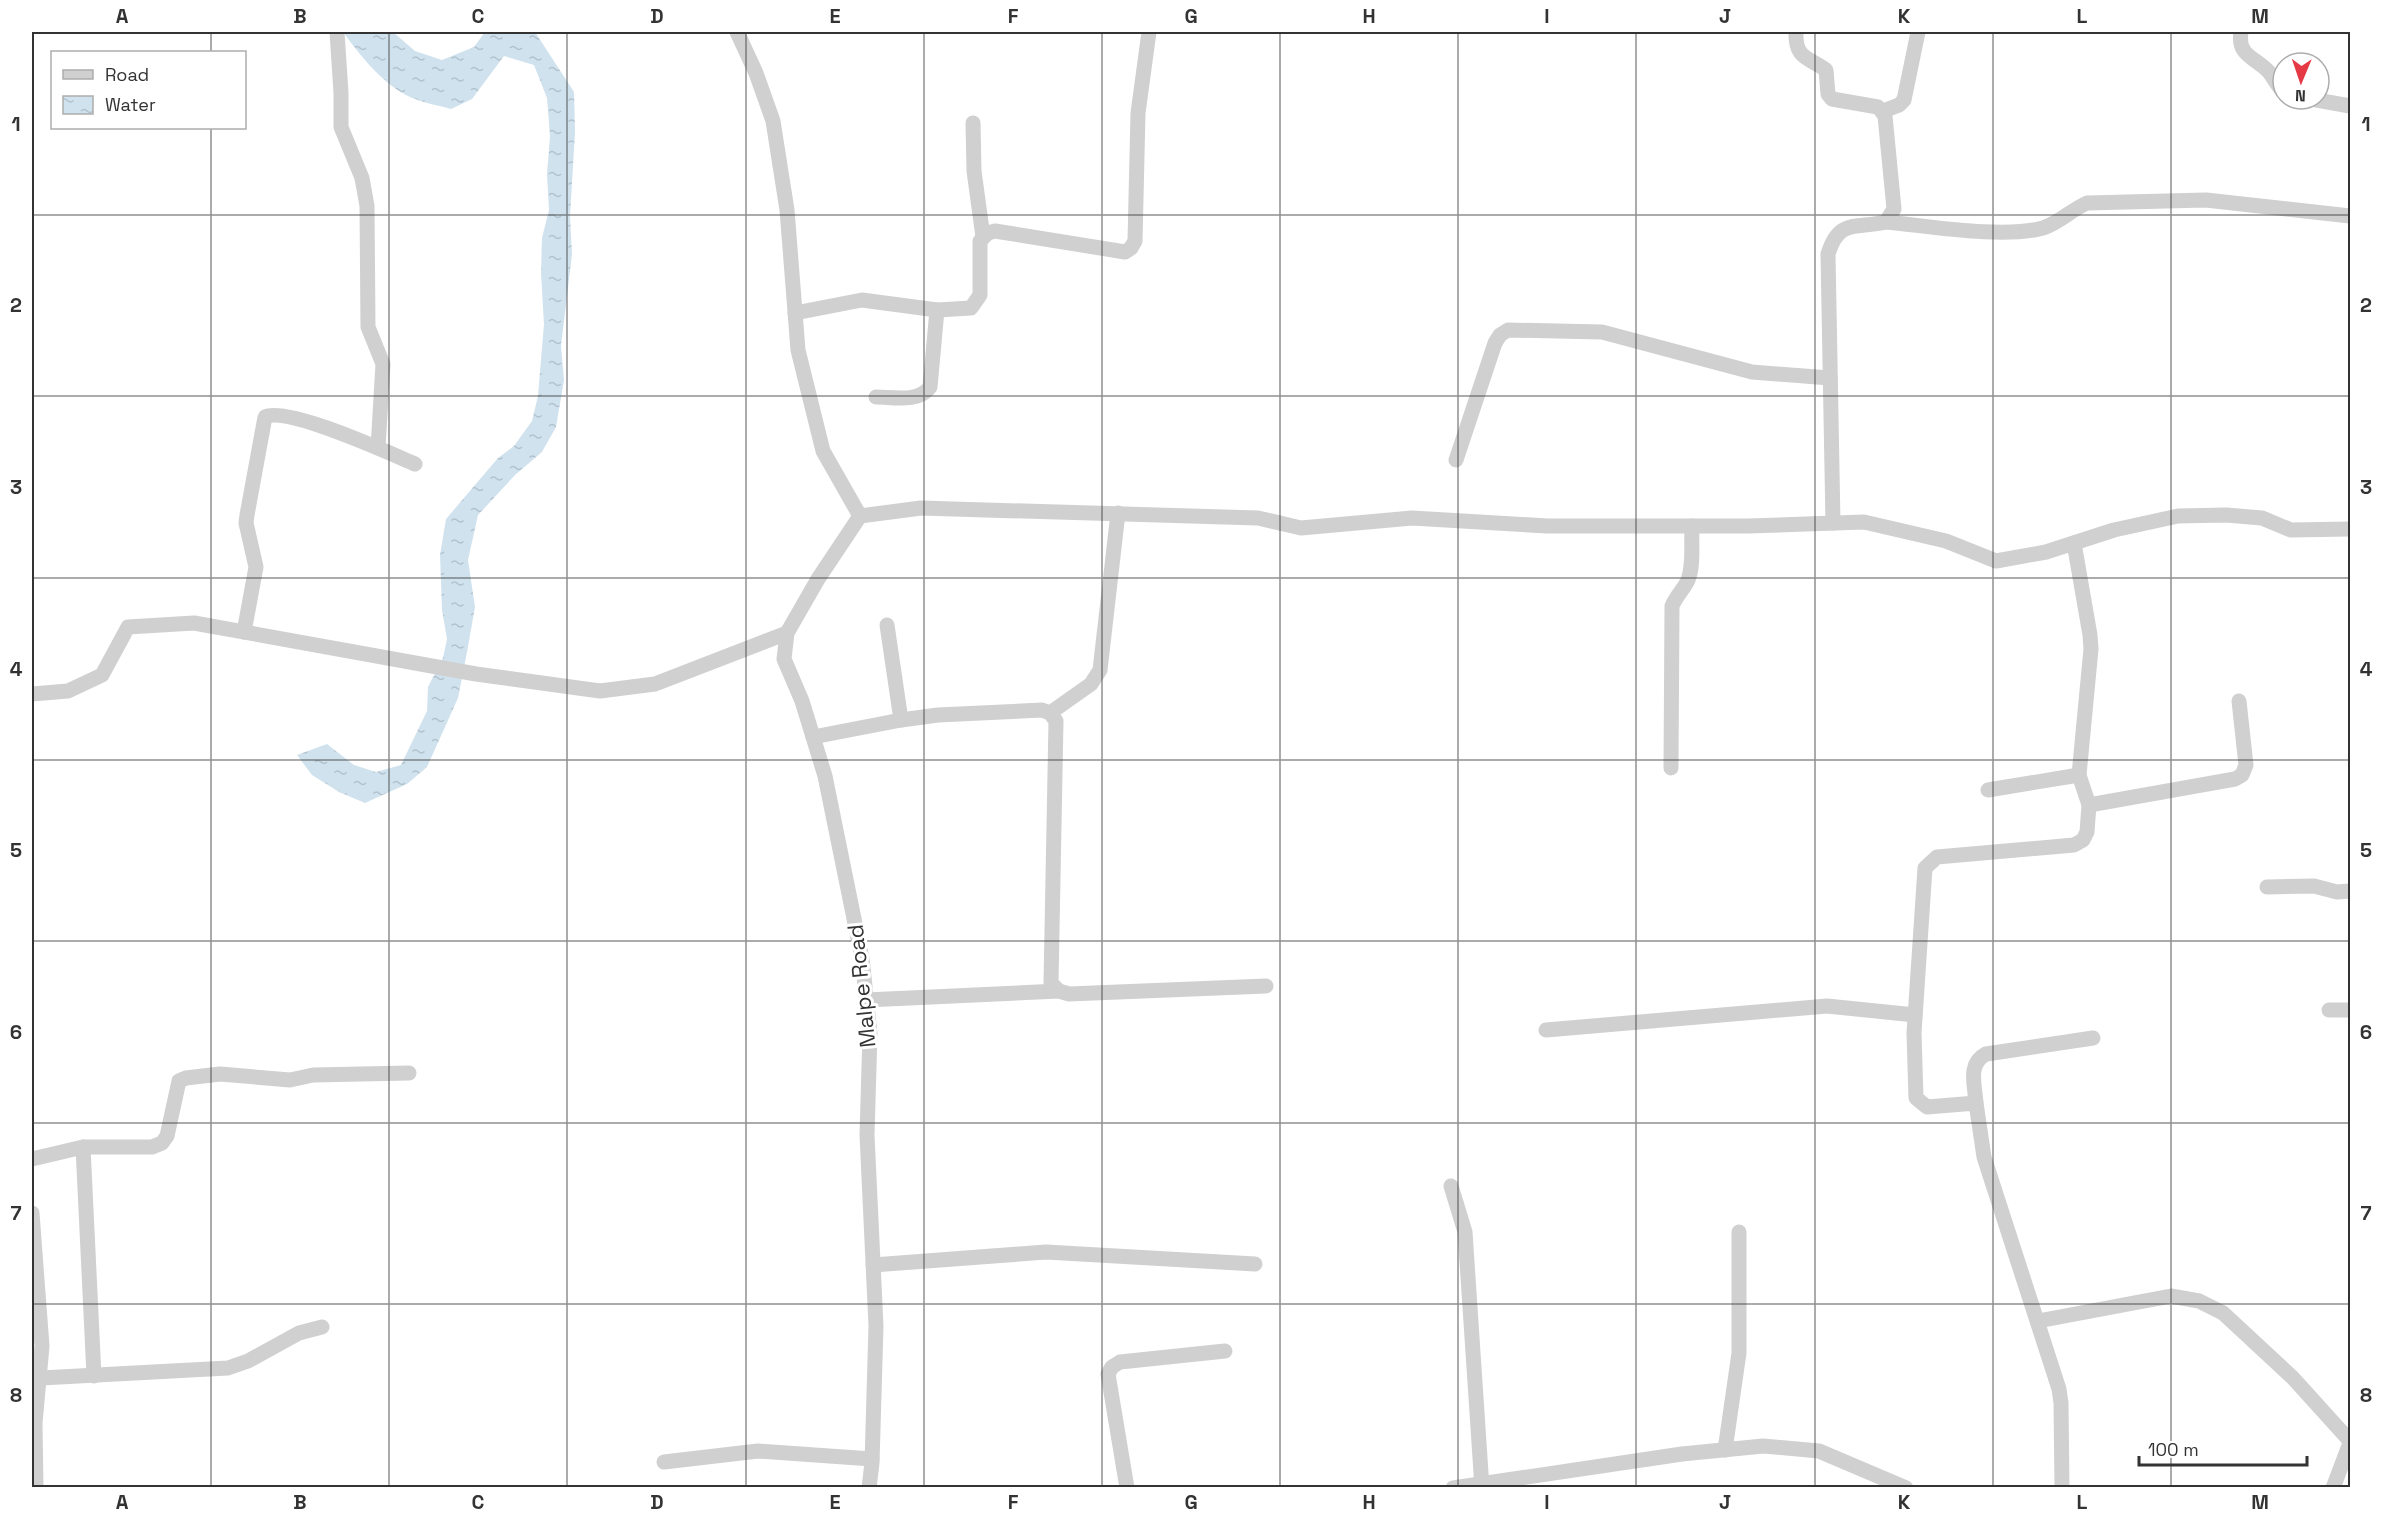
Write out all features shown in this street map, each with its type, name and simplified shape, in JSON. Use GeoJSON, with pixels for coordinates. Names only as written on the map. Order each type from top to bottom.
{"type":"FeatureCollection","features":[{"type":"Feature","properties":{"kind":"street"},"geometry":{"type":"LineString","coordinates":[[337,32],[341,127],[362,178],[367,206],[368,327],[383,360],[378,448]]}},
{"type":"Feature","properties":{"kind":"street"},"geometry":{"type":"LineString","coordinates":[[737,32],[756,73],[773,121],[787,210],[798,350],[823,451],[860,516],[921,508],[1118,513],[1258,518],[1301,528],[1412,518],[1547,526],[1692,526],[1864,522],[1946,541],[1996,561],[2046,552],[2114,530],[2178,516],[2226,515],[2262,518],[2291,530],[2350,529]]}},
{"type":"Feature","properties":{"kind":"street"},"geometry":{"type":"LineString","coordinates":[[795,313],[862,300],[937,310],[971,308],[980,295],[980,241],[995,231],[1125,252],[1131,248],[1135,241],[1138,113],[1149,32]]}},
{"type":"Feature","properties":{"kind":"street"},"geometry":{"type":"LineString","coordinates":[[1796,32],[1800,53],[1808,61],[1826,70],[1828,94],[1832,99],[1878,107],[1885,116],[1894,209],[1886,222]]}},
{"type":"Feature","properties":{"kind":"street"},"geometry":{"type":"LineString","coordinates":[[1882,111],[1902,103],[1918,32]]}},
{"type":"Feature","properties":{"kind":"street"},"geometry":{"type":"LineString","coordinates":[[2241,32],[2239,40],[2242,51],[2271,75]]}},
{"type":"Feature","properties":{"kind":"street"},"geometry":{"type":"LineString","coordinates":[[2331,103],[2350,106]]}},
{"type":"Feature","properties":{"kind":"street"},"geometry":{"type":"LineString","coordinates":[[973,123],[974,171],[984,237]]}},
{"type":"Feature","properties":{"kind":"street"},"geometry":{"type":"LineString","coordinates":[[1833,523],[1828,254],[1833,239],[1844,228],[1886,222],[1996,232],[2040,228],[2056,223],[2072,210],[2087,203],[2206,200],[2350,216]]}},
{"type":"Feature","properties":{"kind":"street"},"geometry":{"type":"LineString","coordinates":[[876,397],[917,397],[925,394],[930,387],[937,310]]}},
{"type":"Feature","properties":{"kind":"street"},"geometry":{"type":"LineString","coordinates":[[1456,460],[1496,343],[1500,335],[1508,330],[1602,332],[1752,372],[1830,378]]}},
{"type":"Feature","properties":{"kind":"street"},"geometry":{"type":"LineString","coordinates":[[244,632],[256,567],[246,524],[265,417],[275,414],[329,428],[415,464]]}},
{"type":"Feature","properties":{"kind":"street"},"geometry":{"type":"LineString","coordinates":[[1050,713],[1091,684],[1100,669],[1118,513]]}},
{"type":"Feature","properties":{"kind":"street","name":"Malpe Road"},"geometry":{"type":"LineString","coordinates":[[860,516],[818,579],[787,633],[784,659],[802,701],[825,776],[862,958],[870,1033],[867,1135],[876,1326],[869,1488]]}},
{"type":"Feature","properties":{"kind":"street"},"geometry":{"type":"LineString","coordinates":[[1671,768],[1672,606],[1687,582],[1692,526]]}},
{"type":"Feature","properties":{"kind":"street"},"geometry":{"type":"LineString","coordinates":[[1976,1103],[1927,1107],[1916,1098],[1915,1015],[1925,868],[1937,857],[2074,845],[2083,840],[2087,832],[2089,805],[2079,775],[2090,635],[2074,543]]}},
{"type":"Feature","properties":{"kind":"street"},"geometry":{"type":"LineString","coordinates":[[32,694],[68,691],[102,675],[128,627],[194,623],[476,674],[600,692],[655,684],[787,633]]}},
{"type":"Feature","properties":{"kind":"street"},"geometry":{"type":"LineString","coordinates":[[887,625],[901,720]]}},
{"type":"Feature","properties":{"kind":"street"},"geometry":{"type":"LineString","coordinates":[[2089,805],[2235,779],[2242,775],[2247,765],[2239,701]]}},
{"type":"Feature","properties":{"kind":"street"},"geometry":{"type":"LineString","coordinates":[[813,737],[938,715],[1042,710],[1050,713],[1056,721],[1051,983],[1059,991]]}},
{"type":"Feature","properties":{"kind":"street"},"geometry":{"type":"LineString","coordinates":[[1988,790],[2079,775]]}},
{"type":"Feature","properties":{"kind":"street"},"geometry":{"type":"LineString","coordinates":[[2267,887],[2314,886],[2337,892],[2350,891]]}},
{"type":"Feature","properties":{"kind":"street"},"geometry":{"type":"LineString","coordinates":[[866,1000],[1059,991],[1069,994],[1266,986]]}},
{"type":"Feature","properties":{"kind":"street"},"geometry":{"type":"LineString","coordinates":[[1546,1030],[1827,1006],[1915,1015]]}},
{"type":"Feature","properties":{"kind":"street"},"geometry":{"type":"LineString","coordinates":[[2328,1010],[2350,1010]]}},
{"type":"Feature","properties":{"kind":"street"},"geometry":{"type":"LineString","coordinates":[[2062,1488],[2061,1403],[2038,1321],[1984,1157],[1973,1066],[1978,1058],[1986,1054],[2094,1038]]}},
{"type":"Feature","properties":{"kind":"street"},"geometry":{"type":"LineString","coordinates":[[32,1159],[82,1147],[152,1147],[162,1143],[167,1136],[179,1081],[186,1078],[220,1074],[290,1080],[312,1075],[409,1073]]}},
{"type":"Feature","properties":{"kind":"street"},"geometry":{"type":"LineString","coordinates":[[82,1147],[94,1376]]}},
{"type":"Feature","properties":{"kind":"street"},"geometry":{"type":"LineString","coordinates":[[1451,1186],[1465,1232],[1482,1485]]}},
{"type":"Feature","properties":{"kind":"street"},"geometry":{"type":"LineString","coordinates":[[32,1213],[42,1346],[41,1378],[33,1423],[36,1488]]}},
{"type":"Feature","properties":{"kind":"street"},"geometry":{"type":"LineString","coordinates":[[1725,1450],[1739,1353],[1739,1232]]}},
{"type":"Feature","properties":{"kind":"street"},"geometry":{"type":"LineString","coordinates":[[873,1265],[1046,1252],[1256,1264]]}},
{"type":"Feature","properties":{"kind":"street"},"geometry":{"type":"LineString","coordinates":[[2038,1321],[2171,1296],[2199,1301],[2223,1313],[2293,1378],[2350,1442],[2333,1488]]}},
{"type":"Feature","properties":{"kind":"street"},"geometry":{"type":"LineString","coordinates":[[41,1378],[239,1365],[299,1333],[322,1326]]}},
{"type":"Feature","properties":{"kind":"street"},"geometry":{"type":"LineString","coordinates":[[1127,1488],[1108,1374],[1112,1367],[1119,1362],[1225,1351]]}},
{"type":"Feature","properties":{"kind":"street"},"geometry":{"type":"LineString","coordinates":[[1453,1488],[1763,1446],[1819,1451],[1871,1480],[1906,1488]]}},
{"type":"Feature","properties":{"kind":"street"},"geometry":{"type":"LineString","coordinates":[[664,1462],[758,1451],[872,1459]]}},
{"type":"Feature","properties":{"kind":"water"},"geometry":{"type":"Polygon","coordinates":[[[343,32],[393,32],[415,51],[442,60],[474,47],[485,32],[535,32],[574,92],[575,132],[570,216],[572,254],[561,346],[564,380],[556,427],[542,452],[515,475],[478,515],[468,560],[475,607],[458,698],[427,767],[407,784],[365,803],[339,792],[312,775],[297,755],[327,744],[354,765],[376,772],[401,765],[427,711],[428,687],[443,658],[447,639],[442,610],[440,555],[446,519],[498,458],[514,446],[532,421],[538,396],[544,324],[541,273],[542,238],[549,210],[547,174],[550,136],[547,98],[534,65],[504,56],[472,99],[451,109],[417,100],[397,89],[371,67],[343,32]]]}}]}
